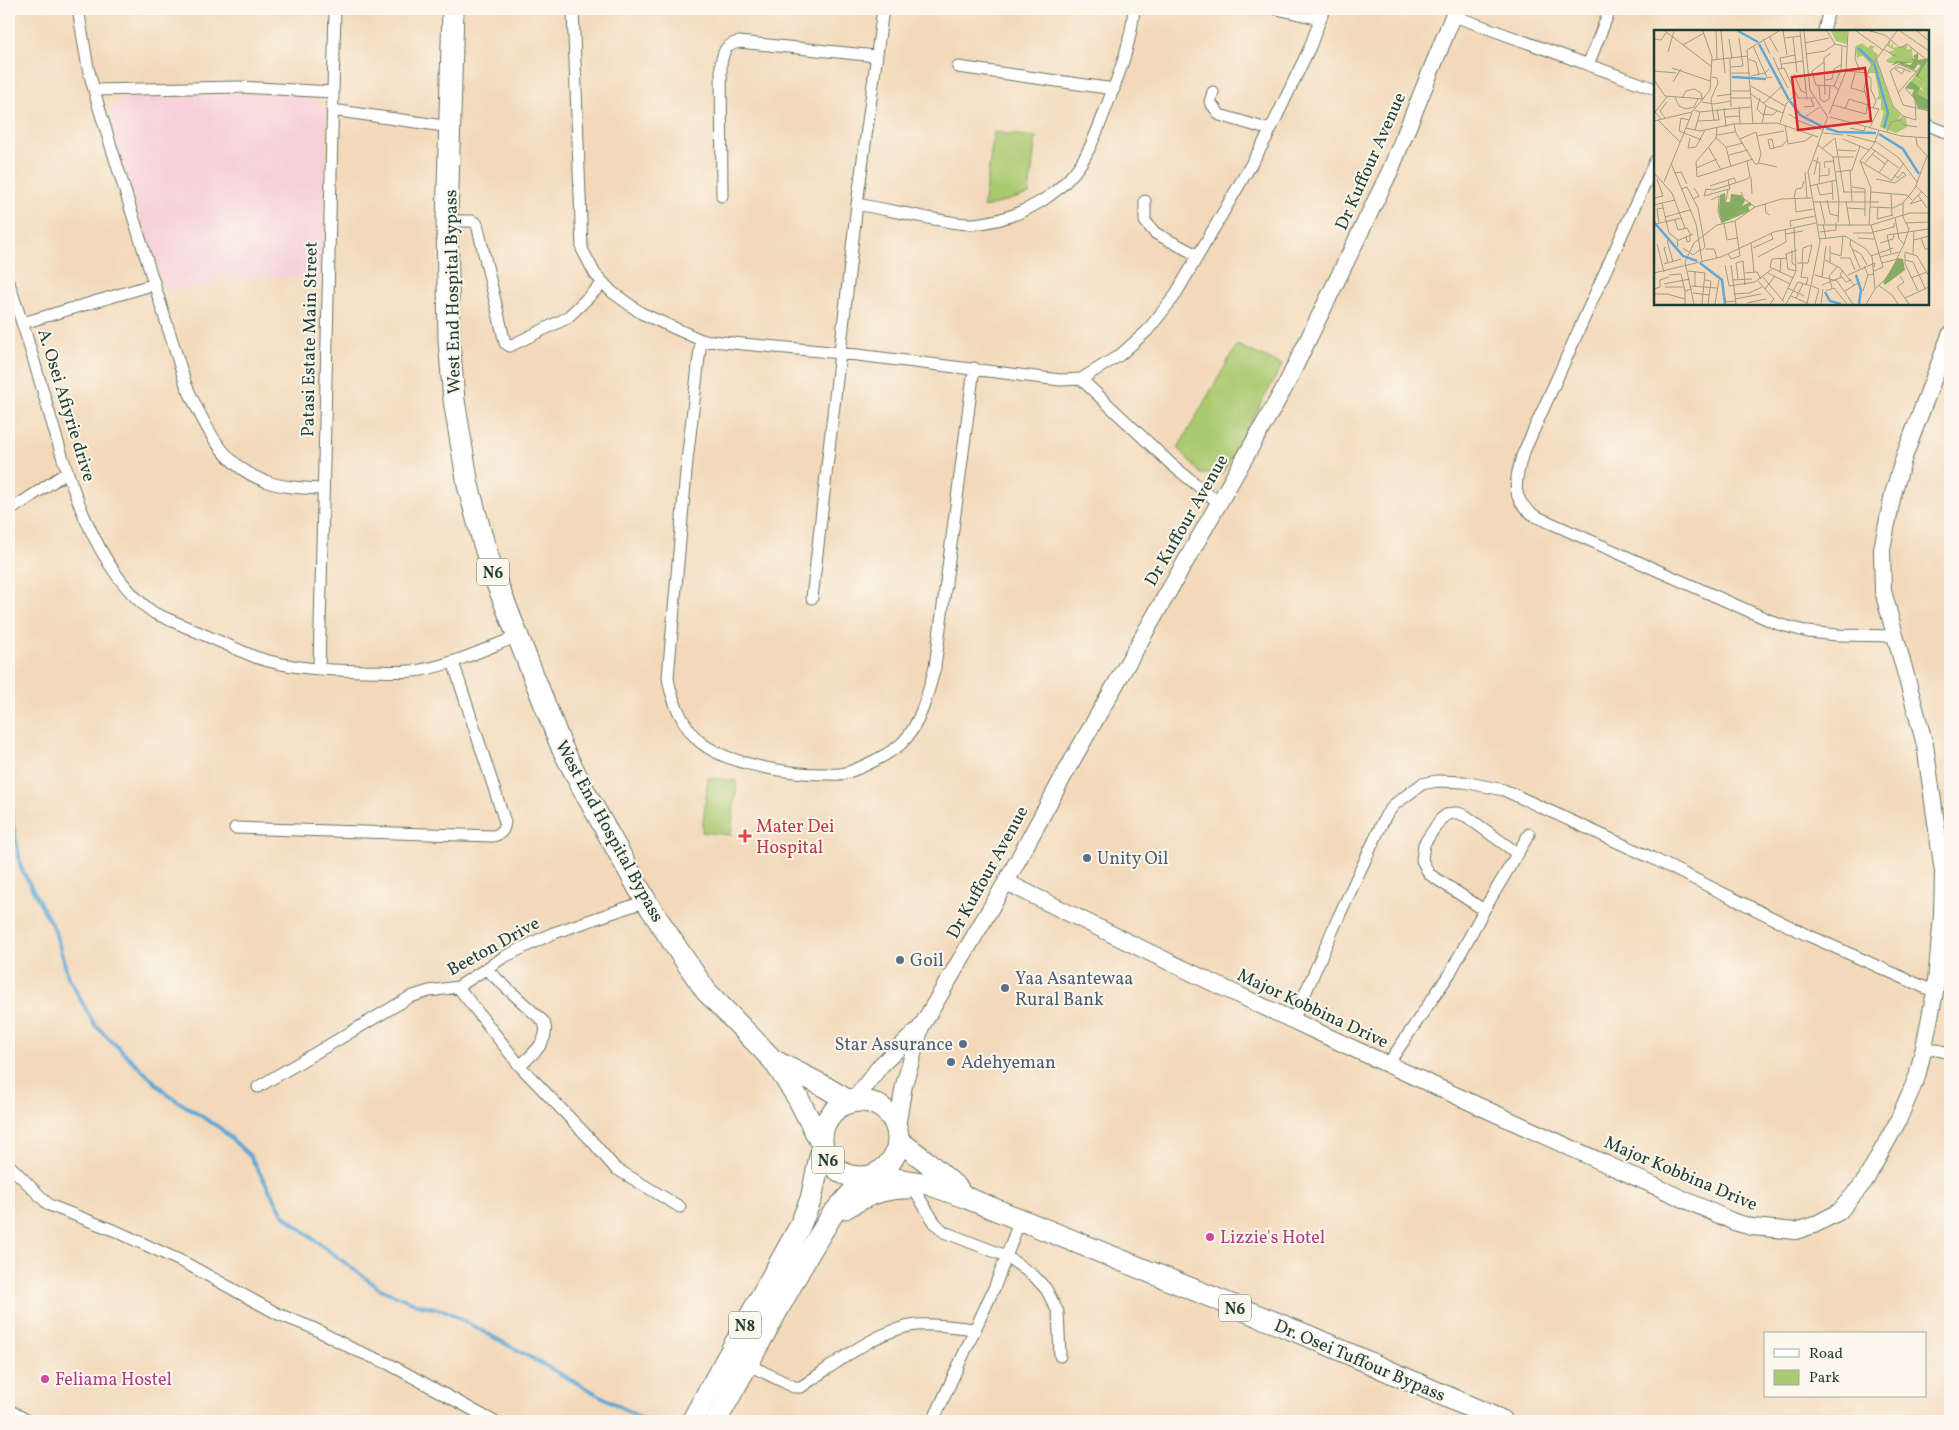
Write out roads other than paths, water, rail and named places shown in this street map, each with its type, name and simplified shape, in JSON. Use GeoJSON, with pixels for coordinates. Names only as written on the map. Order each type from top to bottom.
{"type":"FeatureCollection","features":[{"type":"Feature","properties":{"kind":"highway","name":"West End Hospital Bypass"},"geometry":{"type":"LineString","coordinates":[[453,9],[448,222],[450,348],[454,400],[465,468],[494,576],[562,748],[646,901],[706,991],[778,1068],[798,1098],[822,1145]]}},
{"type":"Feature","properties":{"kind":"highway","name":"West End Hospital Bypass"},"geometry":{"type":"LineString","coordinates":[[778,1068],[820,1084],[851,1101]]}},
{"type":"Feature","properties":{"kind":"highway"},"geometry":{"type":"LineString","coordinates":[[778,1068],[807,1153],[807,1172],[799,1228]]}},
{"type":"Feature","properties":{"kind":"highway","name":"N6"},"geometry":{"type":"LineString","coordinates":[[869,1176],[854,1177],[843,1173],[833,1167],[826,1158],[822,1145],[822,1129],[828,1117],[837,1107],[851,1101],[865,1100],[875,1103],[888,1113],[898,1133]]}},
{"type":"Feature","properties":{"kind":"highway"},"geometry":{"type":"LineString","coordinates":[[869,1176],[886,1167],[895,1155],[898,1133]]}},
{"type":"Feature","properties":{"kind":"highway","name":"Dr. Osei Tuffour Bypass"},"geometry":{"type":"LineString","coordinates":[[898,1133],[961,1196]]}},
{"type":"Feature","properties":{"kind":"highway","name":"N8"},"geometry":{"type":"LineString","coordinates":[[692,1421],[799,1228],[811,1200],[822,1145]]}},
{"type":"Feature","properties":{"kind":"highway","name":"Dr. Osei Tuffour Bypass"},"geometry":{"type":"LineString","coordinates":[[869,1176],[928,1184],[961,1196],[1313,1338],[1502,1421]]}},
{"type":"Feature","properties":{"kind":"highway","name":"N8"},"geometry":{"type":"LineString","coordinates":[[716,1421],[808,1253],[832,1215],[869,1176]]}},
{"type":"Feature","properties":{"kind":"highway"},"geometry":{"type":"LineString","coordinates":[[832,1215],[863,1198],[885,1189],[913,1188],[961,1196]]}},
{"type":"Feature","properties":{"kind":"street"},"geometry":{"type":"LineString","coordinates":[[78,9],[94,90],[186,385],[218,446],[229,460],[244,471],[265,482],[322,489]]}},
{"type":"Feature","properties":{"kind":"street","name":"Patasi Estate Main Street"},"geometry":{"type":"LineString","coordinates":[[319,669],[335,9]]}},
{"type":"Feature","properties":{"kind":"street"},"geometry":{"type":"LineString","coordinates":[[573,9],[582,249],[595,274],[612,292],[641,313],[701,340],[841,353],[1060,380],[1081,379],[1120,355],[1147,331],[1174,297],[1270,130],[1291,89],[1322,14],[1277,9]]}},
{"type":"Feature","properties":{"kind":"street"},"geometry":{"type":"LineString","coordinates":[[812,598],[857,204],[883,9]]}},
{"type":"Feature","properties":{"kind":"street"},"geometry":{"type":"LineString","coordinates":[[857,204],[972,224],[1005,218],[1026,210],[1057,190],[1077,169],[1089,150],[1114,89],[1128,47],[1134,9]]}},
{"type":"Feature","properties":{"kind":"street"},"geometry":{"type":"LineString","coordinates":[[1588,66],[1610,9]]}},
{"type":"Feature","properties":{"kind":"street"},"geometry":{"type":"LineString","coordinates":[[1824,30],[1829,9]]}},
{"type":"Feature","properties":{"kind":"street"},"geometry":{"type":"LineString","coordinates":[[1455,12],[1588,66],[1654,89]]}},
{"type":"Feature","properties":{"kind":"street","name":"Dr Kuffour Avenue"},"geometry":{"type":"LineString","coordinates":[[921,1027],[1006,882],[1074,758],[1285,387],[1390,171],[1455,12]]}},
{"type":"Feature","properties":{"kind":"street"},"geometry":{"type":"LineString","coordinates":[[722,196],[722,63],[723,50],[728,45],[739,42],[876,56]]}},
{"type":"Feature","properties":{"kind":"street"},"geometry":{"type":"LineString","coordinates":[[958,67],[1114,89]]}},
{"type":"Feature","properties":{"kind":"street"},"geometry":{"type":"LineString","coordinates":[[94,90],[239,87],[333,92]]}},
{"type":"Feature","properties":{"kind":"street"},"geometry":{"type":"LineString","coordinates":[[1213,92],[1210,102],[1220,115],[1270,130]]}},
{"type":"Feature","properties":{"kind":"street"},"geometry":{"type":"LineString","coordinates":[[332,110],[451,127]]}},
{"type":"Feature","properties":{"kind":"street"},"geometry":{"type":"LineString","coordinates":[[1929,125],[1950,134]]}},
{"type":"Feature","properties":{"kind":"street"},"geometry":{"type":"LineString","coordinates":[[1654,163],[1522,456],[1517,485],[1518,500],[1524,509],[1535,516],[1778,624],[1808,632],[1837,635],[1897,636]]}},
{"type":"Feature","properties":{"kind":"street"},"geometry":{"type":"LineString","coordinates":[[1145,201],[1145,221],[1155,233],[1197,255]]}},
{"type":"Feature","properties":{"kind":"street"},"geometry":{"type":"LineString","coordinates":[[448,222],[472,221],[477,224],[506,343],[510,346],[567,318],[603,283]]}},
{"type":"Feature","properties":{"kind":"street","name":"A. Osei Afiyrie drive"},"geometry":{"type":"LineString","coordinates":[[9,283],[23,323],[66,473],[105,559],[144,606],[154,613],[196,633],[272,663],[319,669],[404,672],[422,670],[453,662],[518,636]]}},
{"type":"Feature","properties":{"kind":"street"},"geometry":{"type":"LineString","coordinates":[[23,323],[155,284]]}},
{"type":"Feature","properties":{"kind":"street","name":"Major Kobbina Drive"},"geometry":{"type":"LineString","coordinates":[[1006,882],[1130,944],[1734,1222],[1760,1228],[1796,1231],[1814,1225],[1839,1212],[1865,1181],[1897,1123],[1917,1077],[1935,992],[1943,895],[1941,851],[1925,746],[1897,636],[1883,591],[1882,549],[1893,494],[1904,457],[1950,335]]}},
{"type":"Feature","properties":{"kind":"street"},"geometry":{"type":"LineString","coordinates":[[701,340],[687,461],[668,677],[670,691],[676,708],[697,740],[714,751],[758,766],[785,772],[843,774],[870,764],[902,743],[918,719],[929,690],[934,667],[974,368]]}},
{"type":"Feature","properties":{"kind":"street"},"geometry":{"type":"LineString","coordinates":[[1081,379],[1171,464],[1218,503]]}},
{"type":"Feature","properties":{"kind":"street"},"geometry":{"type":"LineString","coordinates":[[9,511],[66,473]]}},
{"type":"Feature","properties":{"kind":"street"},"geometry":{"type":"LineString","coordinates":[[235,828],[493,836],[500,834],[504,829],[505,822],[453,662]]}},
{"type":"Feature","properties":{"kind":"street"},"geometry":{"type":"LineString","coordinates":[[1293,1020],[1386,815],[1395,804],[1422,784],[1437,781],[1464,782],[1504,790],[1652,858],[1803,933],[1935,992]]}},
{"type":"Feature","properties":{"kind":"street"},"geometry":{"type":"LineString","coordinates":[[1484,910],[1429,874],[1422,860],[1424,844],[1440,820],[1446,815],[1458,813],[1466,816],[1518,854]]}},
{"type":"Feature","properties":{"kind":"street"},"geometry":{"type":"LineString","coordinates":[[1388,1064],[1450,973],[1484,910],[1529,834]]}},
{"type":"Feature","properties":{"kind":"street","name":"Beeton Drive"},"geometry":{"type":"LineString","coordinates":[[258,1087],[410,997],[429,991],[458,988],[504,957],[558,931],[646,901]]}},
{"type":"Feature","properties":{"kind":"street"},"geometry":{"type":"LineString","coordinates":[[486,969],[544,1022],[546,1035],[543,1041],[520,1066]]}},
{"type":"Feature","properties":{"kind":"street"},"geometry":{"type":"LineString","coordinates":[[458,988],[520,1066],[591,1140],[615,1168],[680,1207]]}},
{"type":"Feature","properties":{"kind":"street"},"geometry":{"type":"LineString","coordinates":[[851,1101],[881,1065],[921,1027]]}},
{"type":"Feature","properties":{"kind":"street"},"geometry":{"type":"LineString","coordinates":[[898,1133],[904,1085],[921,1027]]}},
{"type":"Feature","properties":{"kind":"street"},"geometry":{"type":"LineString","coordinates":[[1924,1047],[1950,1054]]}},
{"type":"Feature","properties":{"kind":"street"},"geometry":{"type":"LineString","coordinates":[[9,1165],[49,1205],[118,1232],[187,1264],[278,1314],[313,1328],[353,1349],[396,1368],[493,1421]]}},
{"type":"Feature","properties":{"kind":"street"},"geometry":{"type":"LineString","coordinates":[[913,1188],[935,1223],[944,1232],[1006,1256],[1034,1276],[1046,1289],[1058,1312],[1060,1356]]}},
{"type":"Feature","properties":{"kind":"street"},"geometry":{"type":"LineString","coordinates":[[933,1421],[975,1329],[1020,1220]]}},
{"type":"Feature","properties":{"kind":"street"},"geometry":{"type":"LineString","coordinates":[[747,1364],[794,1387],[802,1387],[873,1340],[908,1327],[926,1325],[975,1329]]}},
{"type":"Feature","properties":{"kind":"street"},"geometry":{"type":"LineString","coordinates":[[9,1410],[28,1421]]}},
{"type":"Feature","properties":{"kind":"waterway"},"geometry":{"type":"LineString","coordinates":[[9,802],[21,868],[55,931],[68,976],[94,1024],[168,1095],[220,1128],[250,1156],[284,1215],[380,1289],[417,1304],[446,1311],[646,1421]]}},
{"type":"Feature","properties":{"kind":"place","name":"Mater Dei Hospital"},"geometry":{"type":"Point","coordinates":[745,836]}},
{"type":"Feature","properties":{"kind":"place","name":"Unity Oil"},"geometry":{"type":"Point","coordinates":[1087,858]}},
{"type":"Feature","properties":{"kind":"place","name":"Goil"},"geometry":{"type":"Point","coordinates":[900,960]}},
{"type":"Feature","properties":{"kind":"place","name":"Yaa Asantewaa Rural Bank"},"geometry":{"type":"Point","coordinates":[1005,988]}},
{"type":"Feature","properties":{"kind":"place","name":"Star Assurance"},"geometry":{"type":"Point","coordinates":[963,1044]}},
{"type":"Feature","properties":{"kind":"place","name":"Adehyeman"},"geometry":{"type":"Point","coordinates":[951,1062]}},
{"type":"Feature","properties":{"kind":"place","name":"Lizzie's Hotel"},"geometry":{"type":"Point","coordinates":[1210,1237]}},
{"type":"Feature","properties":{"kind":"place","name":"Feliama Hostel"},"geometry":{"type":"Point","coordinates":[45,1379]}}]}
